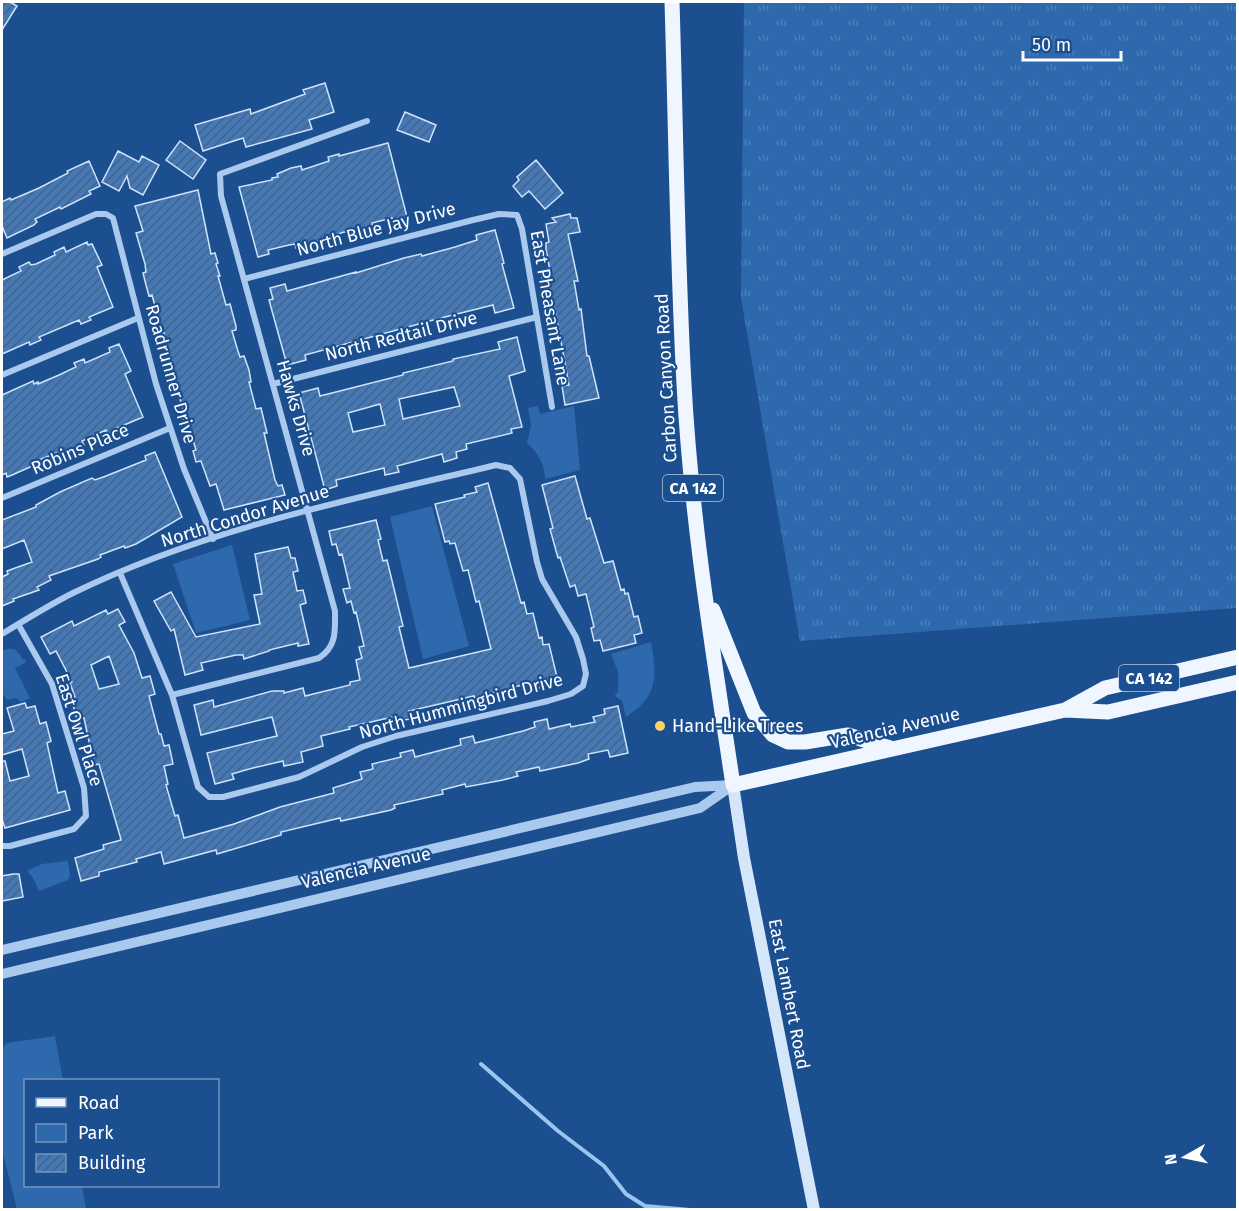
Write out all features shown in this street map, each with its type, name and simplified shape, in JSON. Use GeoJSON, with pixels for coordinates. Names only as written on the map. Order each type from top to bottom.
{"type":"FeatureCollection","features":[{"type":"Feature","properties":{"kind":"main road","name":"Carbon Canyon Road"},"geometry":{"type":"LineString","coordinates":[[672,2],[684,385],[705,591],[733,785]]}},
{"type":"Feature","properties":{"kind":"main road","name":"CA 142"},"geometry":{"type":"LineString","coordinates":[[705,591],[754,713],[773,735],[788,742],[805,742],[848,735],[893,748]]}},
{"type":"Feature","properties":{"kind":"main road","name":"Valencia Avenue"},"geometry":{"type":"LineString","coordinates":[[1065,710],[1105,688],[1238,657]]}},
{"type":"Feature","properties":{"kind":"main road","name":"Valencia Avenue"},"geometry":{"type":"LineString","coordinates":[[733,785],[1065,710],[1108,712],[1238,682]]}},
{"type":"Feature","properties":{"kind":"main road","name":"East Lambert Road"},"geometry":{"type":"LineString","coordinates":[[733,785],[746,869],[814,1209]]}},
{"type":"Feature","properties":{"kind":"street","name":"Hawks Drive"},"geometry":{"type":"LineString","coordinates":[[172,695],[319,658],[329,651],[334,633],[335,611],[220,196],[220,174],[367,121]]}},
{"type":"Feature","properties":{"kind":"street","name":"Roadrunner Drive"},"geometry":{"type":"LineString","coordinates":[[2,254],[96,214],[110,215],[115,222],[138,318],[170,428],[184,469],[213,538]]}},
{"type":"Feature","properties":{"kind":"street","name":"North Blue Jay Drive"},"geometry":{"type":"LineString","coordinates":[[244,279],[473,220],[499,214],[516,215]]}},
{"type":"Feature","properties":{"kind":"street","name":"East Pheasant Lane"},"geometry":{"type":"LineString","coordinates":[[516,215],[522,229],[552,407]]}},
{"type":"Feature","properties":{"kind":"street","name":"North Redtail Drive"},"geometry":{"type":"LineString","coordinates":[[273,384],[537,317]]}},
{"type":"Feature","properties":{"kind":"street"},"geometry":{"type":"LineString","coordinates":[[2,375],[138,318]]}},
{"type":"Feature","properties":{"kind":"street","name":"Robins Place"},"geometry":{"type":"LineString","coordinates":[[2,498],[170,428]]}},
{"type":"Feature","properties":{"kind":"street","name":"North Condor Avenue"},"geometry":{"type":"LineString","coordinates":[[2,634],[74,593],[213,538],[308,510],[496,465],[510,468],[520,479],[542,579],[576,637],[586,674],[583,686]]}},
{"type":"Feature","properties":{"kind":"street"},"geometry":{"type":"LineString","coordinates":[[120,573],[172,695]]}},
{"type":"Feature","properties":{"kind":"street","name":"East Owl Place"},"geometry":{"type":"LineString","coordinates":[[2,846],[74,830],[86,816],[84,788],[56,695],[18,624]]}},
{"type":"Feature","properties":{"kind":"street","name":"North Hummingbird Drive"},"geometry":{"type":"LineString","coordinates":[[172,695],[198,787],[209,797],[223,797],[286,781],[377,742],[548,701],[571,694],[583,686]]}},
{"type":"Feature","properties":{"kind":"street","name":"Valencia Avenue"},"geometry":{"type":"LineString","coordinates":[[2,950],[695,787],[733,785]]}},
{"type":"Feature","properties":{"kind":"street","name":"Valencia Avenue"},"geometry":{"type":"LineString","coordinates":[[2,974],[700,808],[733,785]]}},
{"type":"Feature","properties":{"kind":"green space"},"geometry":{"type":"Polygon","coordinates":[[[744,2],[1237,2],[1237,608],[800,641],[741,298],[744,2]]]}},
{"type":"Feature","properties":{"kind":"green space"},"geometry":{"type":"Polygon","coordinates":[[[538,406],[540,414],[574,406],[580,470],[545,479],[540,459],[527,443],[531,426],[528,408],[538,406]]]}},
{"type":"Feature","properties":{"kind":"green space"},"geometry":{"type":"Polygon","coordinates":[[[432,506],[469,646],[423,659],[390,517],[432,506]]]}},
{"type":"Feature","properties":{"kind":"green space"},"geometry":{"type":"Polygon","coordinates":[[[232,545],[250,620],[196,633],[173,564],[232,545]]]}},
{"type":"Feature","properties":{"kind":"green space"},"geometry":{"type":"Polygon","coordinates":[[[651,642],[654,676],[650,694],[637,709],[626,717],[622,701],[615,696],[618,693],[618,672],[611,654],[651,642]]]}},
{"type":"Feature","properties":{"kind":"green space"},"geometry":{"type":"Polygon","coordinates":[[[15,650],[23,660],[26,659],[25,663],[15,668],[30,698],[21,702],[16,698],[7,700],[2,693],[2,651],[15,650]]]}},
{"type":"Feature","properties":{"kind":"green space"},"geometry":{"type":"Polygon","coordinates":[[[68,861],[70,876],[68,880],[39,891],[27,871],[42,864],[68,861]]]}},
{"type":"Feature","properties":{"kind":"green space"},"geometry":{"type":"Polygon","coordinates":[[[55,1036],[63,1079],[24,1079],[24,1187],[82,1187],[86,1209],[17,1209],[2,1150],[2,1048],[7,1043],[55,1036]]]}},
{"type":"Feature","properties":{"kind":"building"},"geometry":{"type":"Polygon","coordinates":[[[2,2],[10,2],[17,6],[2,30],[2,2]]]}},
{"type":"Feature","properties":{"kind":"building"},"geometry":{"type":"Polygon","coordinates":[[[325,83],[334,112],[309,120],[312,129],[246,147],[243,138],[203,151],[195,125],[250,109],[251,114],[305,94],[303,90],[325,83]]]}},
{"type":"Feature","properties":{"kind":"building"},"geometry":{"type":"Polygon","coordinates":[[[405,112],[436,125],[429,142],[397,130],[405,112]]]}},
{"type":"Feature","properties":{"kind":"building"},"geometry":{"type":"Polygon","coordinates":[[[180,141],[206,160],[193,179],[166,160],[180,141]]]}},
{"type":"Feature","properties":{"kind":"building"},"geometry":{"type":"Polygon","coordinates":[[[388,143],[408,221],[394,224],[392,218],[372,223],[373,227],[370,230],[352,235],[347,235],[347,231],[296,248],[295,244],[268,250],[269,254],[258,257],[239,187],[272,180],[278,177],[277,174],[291,168],[301,166],[302,170],[329,161],[328,157],[388,143]]]}},
{"type":"Feature","properties":{"kind":"building"},"geometry":{"type":"Polygon","coordinates":[[[118,151],[139,162],[142,156],[159,165],[143,195],[130,188],[127,176],[119,191],[102,182],[118,151]]]}},
{"type":"Feature","properties":{"kind":"building"},"geometry":{"type":"Polygon","coordinates":[[[536,160],[563,193],[545,209],[529,191],[522,197],[513,186],[519,180],[517,177],[536,160]]]}},
{"type":"Feature","properties":{"kind":"building"},"geometry":{"type":"Polygon","coordinates":[[[89,161],[100,186],[89,191],[91,194],[35,219],[37,222],[34,225],[7,238],[2,226],[2,202],[39,188],[89,161]]]}},
{"type":"Feature","properties":{"kind":"building"},"geometry":{"type":"Polygon","coordinates":[[[198,190],[211,254],[215,253],[220,276],[218,276],[226,305],[230,304],[236,326],[236,330],[232,331],[240,357],[244,356],[249,370],[251,382],[249,382],[256,409],[261,408],[267,433],[264,433],[275,480],[278,486],[282,485],[285,495],[224,510],[216,484],[210,486],[201,461],[196,462],[193,451],[196,450],[188,424],[185,425],[176,384],[172,385],[170,374],[172,373],[172,361],[152,295],[149,296],[143,273],[146,272],[145,264],[136,233],[143,231],[135,206],[198,190]]]}},
{"type":"Feature","properties":{"kind":"building"},"geometry":{"type":"Polygon","coordinates":[[[570,214],[571,218],[577,218],[580,232],[568,234],[578,281],[574,281],[579,310],[581,309],[587,356],[589,356],[599,398],[565,405],[562,386],[569,385],[555,309],[549,286],[544,287],[541,272],[550,271],[546,249],[546,243],[549,242],[546,224],[556,222],[552,218],[570,214]]]}},
{"type":"Feature","properties":{"kind":"building"},"geometry":{"type":"Polygon","coordinates":[[[495,230],[514,308],[495,313],[493,305],[437,319],[305,355],[306,360],[287,365],[269,300],[273,299],[270,288],[285,284],[287,291],[404,258],[421,254],[422,256],[455,247],[477,240],[476,235],[495,230]]]}},
{"type":"Feature","properties":{"kind":"building"},"geometry":{"type":"Polygon","coordinates":[[[87,242],[88,245],[92,244],[102,265],[97,267],[113,307],[89,317],[91,320],[81,324],[79,320],[39,337],[41,340],[30,345],[29,342],[2,354],[2,280],[21,271],[19,267],[29,262],[31,265],[36,264],[55,255],[54,252],[64,247],[66,252],[87,242]]]}},
{"type":"Feature","properties":{"kind":"building"},"geometry":{"type":"Polygon","coordinates":[[[517,337],[525,371],[509,376],[522,427],[511,429],[512,433],[466,444],[467,449],[456,452],[457,458],[444,462],[442,454],[397,466],[399,472],[385,475],[384,468],[336,480],[337,486],[325,490],[299,393],[318,388],[320,396],[403,375],[403,373],[453,361],[453,359],[500,349],[498,342],[517,337]],[[454,387],[399,399],[403,419],[460,406],[454,387]],[[380,404],[348,413],[353,432],[385,425],[380,404]]]}},
{"type":"Feature","properties":{"kind":"building"},"geometry":{"type":"Polygon","coordinates":[[[119,344],[131,371],[125,374],[143,417],[108,434],[106,430],[86,439],[82,441],[84,445],[61,455],[57,456],[56,453],[7,477],[6,473],[2,475],[2,395],[33,381],[34,384],[38,382],[38,384],[59,375],[76,367],[74,363],[84,359],[85,363],[110,352],[109,348],[119,344]]]}},
{"type":"Feature","properties":{"kind":"building"},"geometry":{"type":"Polygon","coordinates":[[[155,452],[182,517],[136,544],[125,548],[124,546],[100,555],[98,559],[49,576],[51,580],[37,587],[39,590],[13,599],[14,601],[2,606],[2,577],[8,574],[7,571],[32,562],[24,540],[2,549],[2,520],[36,507],[60,492],[92,478],[95,480],[146,460],[145,456],[155,452]]]}},
{"type":"Feature","properties":{"kind":"building"},"geometry":{"type":"Polygon","coordinates":[[[575,476],[587,519],[590,518],[604,563],[613,561],[621,590],[624,589],[625,594],[628,593],[634,617],[638,616],[642,633],[634,635],[636,643],[603,651],[600,640],[594,641],[591,628],[594,627],[586,594],[578,596],[575,585],[570,587],[560,557],[558,558],[542,485],[575,476]]]}},
{"type":"Feature","properties":{"kind":"building"},"geometry":{"type":"Polygon","coordinates":[[[488,483],[521,603],[524,602],[527,614],[533,613],[543,645],[549,644],[557,677],[546,680],[547,686],[534,689],[533,682],[488,694],[489,700],[476,703],[474,696],[409,711],[411,719],[398,721],[397,716],[349,727],[350,729],[321,736],[323,746],[301,752],[303,762],[284,766],[283,761],[249,769],[232,774],[234,779],[215,784],[207,753],[277,736],[272,717],[201,735],[194,705],[213,700],[214,707],[272,691],[284,691],[284,693],[303,688],[305,696],[350,685],[350,682],[360,680],[356,660],[362,658],[359,647],[364,646],[356,612],[354,613],[351,601],[347,603],[343,589],[350,588],[342,554],[339,555],[336,544],[332,545],[329,531],[376,520],[383,561],[387,560],[403,626],[399,627],[409,668],[491,649],[479,601],[476,602],[468,570],[463,571],[455,543],[445,542],[435,504],[465,497],[464,495],[477,492],[475,487],[488,483]]]}},
{"type":"Feature","properties":{"kind":"building"},"geometry":{"type":"Polygon","coordinates":[[[288,547],[291,558],[295,558],[298,571],[293,572],[297,591],[303,590],[305,598],[306,603],[300,605],[309,644],[298,646],[298,643],[244,659],[243,655],[236,655],[201,663],[203,670],[185,675],[174,629],[171,631],[154,601],[171,592],[196,637],[260,624],[254,595],[262,594],[255,554],[288,547]]]}},
{"type":"Feature","properties":{"kind":"building"},"geometry":{"type":"Polygon","coordinates":[[[118,609],[125,622],[119,625],[134,653],[142,678],[150,676],[155,694],[149,696],[159,734],[161,734],[164,746],[169,745],[173,764],[164,766],[168,784],[166,785],[184,838],[234,824],[280,807],[334,793],[333,788],[362,779],[360,772],[373,769],[372,764],[401,757],[400,753],[413,750],[415,757],[461,745],[460,739],[473,736],[475,743],[523,731],[535,727],[534,722],[547,719],[549,729],[570,724],[571,727],[595,722],[593,717],[605,714],[604,709],[618,706],[628,753],[610,757],[608,750],[588,754],[589,759],[578,763],[540,771],[539,767],[516,772],[518,776],[503,780],[466,787],[465,784],[442,790],[443,794],[394,805],[395,808],[391,810],[341,821],[340,818],[281,832],[281,835],[217,854],[216,850],[164,864],[161,852],[136,859],[137,862],[99,872],[99,876],[81,881],[75,858],[104,849],[103,845],[121,840],[99,764],[94,765],[84,718],[77,720],[72,701],[76,700],[70,683],[72,682],[56,651],[50,654],[41,637],[72,621],[74,626],[106,610],[108,614],[118,609]],[[109,656],[91,665],[99,689],[119,684],[109,656]]]}},
{"type":"Feature","properties":{"kind":"building"},"geometry":{"type":"Polygon","coordinates":[[[25,703],[27,708],[35,706],[40,724],[46,722],[51,741],[47,743],[58,793],[65,791],[70,810],[5,828],[2,819],[2,761],[5,761],[10,781],[29,776],[22,749],[2,755],[2,734],[14,731],[7,708],[25,703]]]}},
{"type":"Feature","properties":{"kind":"building"},"geometry":{"type":"Polygon","coordinates":[[[19,874],[23,897],[2,901],[2,876],[19,874]]]}},
{"type":"Feature","properties":{"kind":"waterway"},"geometry":{"type":"LineString","coordinates":[[481,1064],[558,1131],[604,1166],[626,1194],[645,1206],[690,1210]]}},
{"type":"Feature","properties":{"kind":"place","name":"Hand-Like Trees"},"geometry":{"type":"Point","coordinates":[660,726]}}]}
